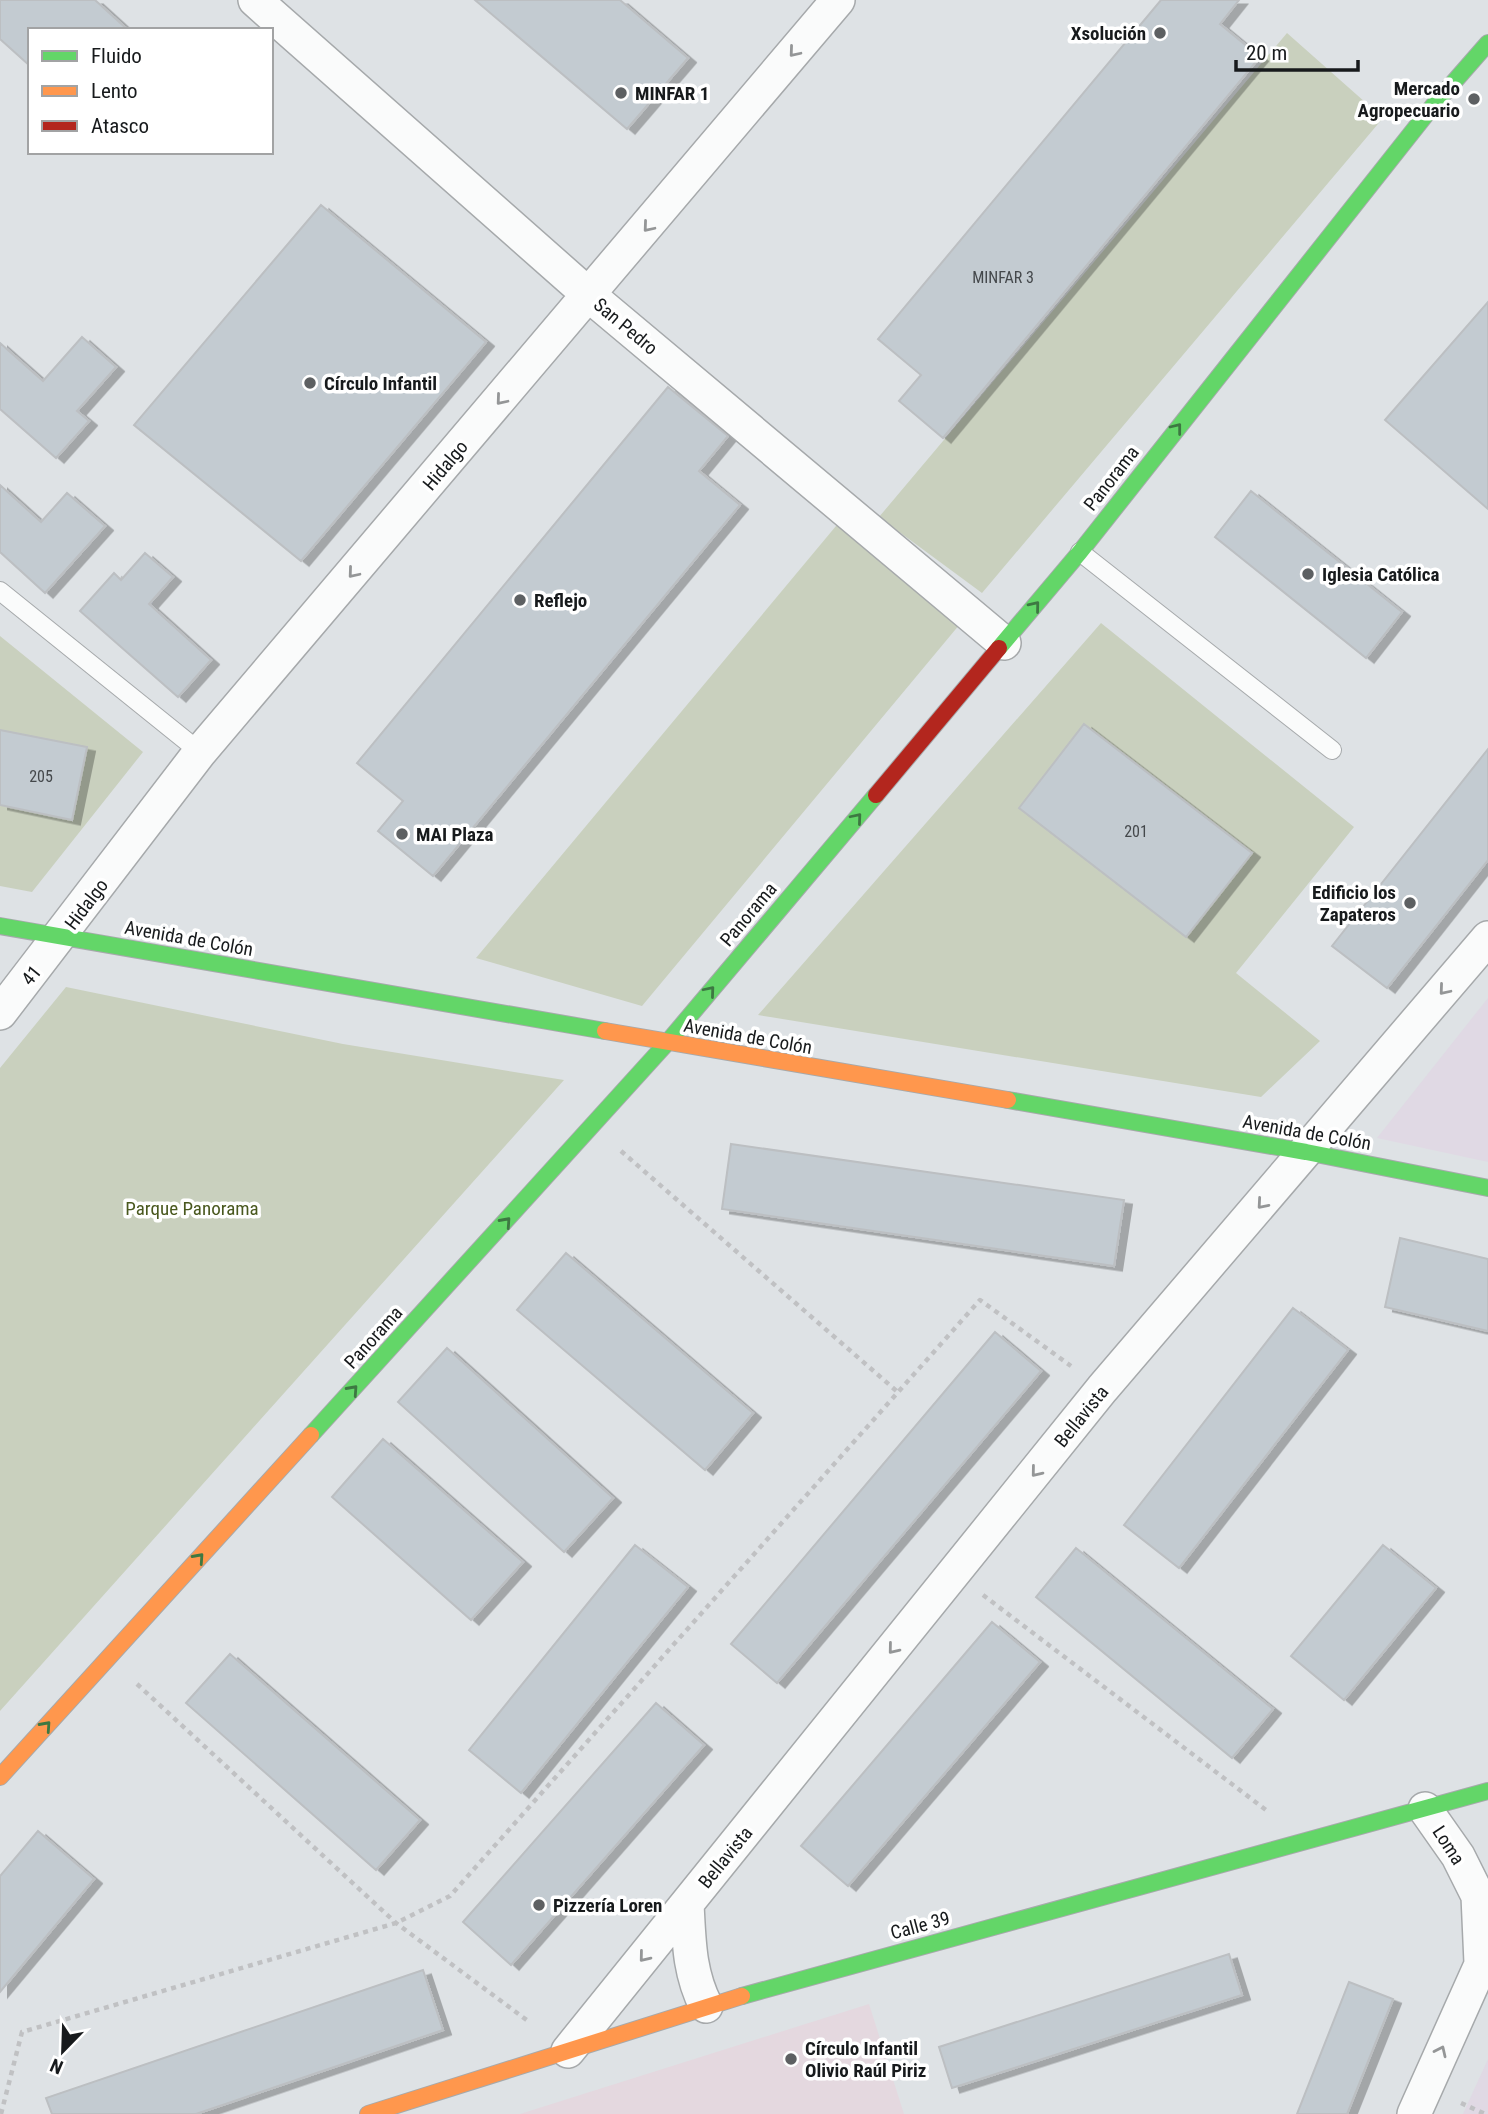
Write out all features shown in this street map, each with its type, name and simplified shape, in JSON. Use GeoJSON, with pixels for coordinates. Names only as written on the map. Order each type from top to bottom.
{"type":"FeatureCollection","features":[{"type":"Feature","properties":{"kind":"street","name":"San Pedro"},"geometry":{"type":"LineString","coordinates":[[255,0],[590,296],[1004,643]]}},
{"type":"Feature","properties":{"kind":"street","name":"Hidalgo"},"geometry":{"type":"LineString","coordinates":[[61,937],[200,752],[590,296],[838,0]]}},
{"type":"Feature","properties":{"kind":"street","name":"Panorama"},"geometry":{"type":"LineString","coordinates":[[0,1776],[666,1044],[1080,552],[1432,107],[1488,43]]}},
{"type":"Feature","properties":{"kind":"street","name":"Avenida de Colón"},"geometry":{"type":"LineString","coordinates":[[0,926],[666,1044],[1306,1152],[1488,1188]]}},
{"type":"Feature","properties":{"kind":"street","name":"41"},"geometry":{"type":"LineString","coordinates":[[0,1013],[61,937]]}},
{"type":"Feature","properties":{"kind":"street","name":"Bellavista"},"geometry":{"type":"LineString","coordinates":[[568,2051],[1102,1389],[1488,938]]}},
{"type":"Feature","properties":{"kind":"street","name":"Calle 39"},"geometry":{"type":"LineString","coordinates":[[368,2114],[706,2006],[1488,1791]]}},
{"type":"Feature","properties":{"kind":"street","name":"Loma"},"geometry":{"type":"LineString","coordinates":[[1414,2114],[1485,1956],[1478,1896],[1458,1856],[1425,1809]]}},
{"type":"Feature","properties":{"kind":"street","name":"Bellavista"},"geometry":{"type":"LineString","coordinates":[[687,1904],[690,1962],[696,1987],[706,2006]]}},
{"type":"Feature","properties":{"kind":"lane"},"geometry":{"type":"LineString","coordinates":[[1080,552],[1332,750]]}},
{"type":"Feature","properties":{"kind":"lane"},"geometry":{"type":"LineString","coordinates":[[0,591],[200,752]]}},
{"type":"Feature","properties":{"kind":"path"},"geometry":{"type":"LineString","coordinates":[[593,1127],[900,1394]]}},
{"type":"Feature","properties":{"kind":"path"},"geometry":{"type":"LineString","coordinates":[[1,2114],[22,2032],[396,1923],[450,1896],[900,1394],[980,1300],[1102,1389]]}},
{"type":"Feature","properties":{"kind":"path"},"geometry":{"type":"LineString","coordinates":[[955,1573],[1306,1840]]}},
{"type":"Feature","properties":{"kind":"path"},"geometry":{"type":"LineString","coordinates":[[108,1658],[396,1923],[568,2051]]}},
{"type":"Feature","properties":{"kind":"path"},"geometry":{"type":"LineString","coordinates":[[1467,2105],[1485,2114]]}},
{"type":"Feature","properties":{"kind":"shaded area"},"geometry":{"type":"Polygon","coordinates":[[[1488,998],[1488,1162],[1377,1138],[1488,998]]]}},
{"type":"Feature","properties":{"kind":"shaded area","name":"Círculo Infantil Olivio Raúl Piriz"},"geometry":{"type":"Polygon","coordinates":[[[869,2004],[904,2114],[520,2114],[869,2004]]]}},
{"type":"Feature","properties":{"kind":"shaded area"},"geometry":{"type":"Polygon","coordinates":[[[1488,2059],[1488,2114],[1463,2114],[1467,2105],[1488,2059]]]}},
{"type":"Feature","properties":{"kind":"green space"},"geometry":{"type":"Polygon","coordinates":[[[1287,33],[1383,118],[982,593],[879,517],[1287,33]]]}},
{"type":"Feature","properties":{"kind":"green space"},"geometry":{"type":"Polygon","coordinates":[[[841,520],[960,624],[642,1006],[476,958],[841,520]]]}},
{"type":"Feature","properties":{"kind":"green space"},"geometry":{"type":"Polygon","coordinates":[[[1101,623],[1354,827],[1236,973],[1320,1041],[1261,1097],[758,1015],[1101,623]]]}},
{"type":"Feature","properties":{"kind":"green space"},"geometry":{"type":"Polygon","coordinates":[[[0,636],[143,752],[32,892],[0,886],[0,636]]]}},
{"type":"Feature","properties":{"kind":"green space","name":"Parque Panorama"},"geometry":{"type":"Polygon","coordinates":[[[66,987],[343,1044],[564,1080],[0,1711],[0,1068],[66,987]]]}},
{"type":"Feature","properties":{"kind":"building"},"geometry":{"type":"Polygon","coordinates":[[[0,0],[95,0],[126,28],[28,28],[28,64],[0,39],[0,0]]]}},
{"type":"Feature","properties":{"kind":"building","name":"MINFAR 1"},"geometry":{"type":"Polygon","coordinates":[[[475,0],[620,0],[688,58],[627,129],[475,0]]]}},
{"type":"Feature","properties":{"kind":"building"},"geometry":{"type":"Polygon","coordinates":[[[1161,0],[1239,0],[1220,24],[1260,57],[943,438],[899,401],[921,375],[878,339],[1161,0]]]}},
{"type":"Feature","properties":{"kind":"building","name":"Círculo Infantil"},"geometry":{"type":"Polygon","coordinates":[[[321,205],[486,342],[301,561],[134,425],[321,205]]]}},
{"type":"Feature","properties":{"kind":"building"},"geometry":{"type":"Polygon","coordinates":[[[1488,302],[1488,509],[1385,420],[1488,302]]]}},
{"type":"Feature","properties":{"kind":"building"},"geometry":{"type":"Polygon","coordinates":[[[82,337],[116,367],[77,411],[89,421],[56,458],[0,409],[0,343],[43,381],[82,337]]]}},
{"type":"Feature","properties":{"kind":"building"},"geometry":{"type":"Polygon","coordinates":[[[668,387],[728,436],[699,471],[740,505],[433,876],[378,831],[403,801],[357,763],[668,387]]]}},
{"type":"Feature","properties":{"kind":"building"},"geometry":{"type":"Polygon","coordinates":[[[0,485],[41,522],[67,493],[105,526],[45,593],[0,552],[0,485]]]}},
{"type":"Feature","properties":{"kind":"building","name":"Iglesia Católica"},"geometry":{"type":"Polygon","coordinates":[[[1251,491],[1402,612],[1366,658],[1215,537],[1251,491]]]}},
{"type":"Feature","properties":{"kind":"building"},"geometry":{"type":"Polygon","coordinates":[[[145,553],[173,577],[149,604],[211,660],[178,697],[80,611],[114,573],[121,580],[145,553]]]}},
{"type":"Feature","properties":{"kind":"building"},"geometry":{"type":"Polygon","coordinates":[[[1084,724],[1252,853],[1186,937],[1019,808],[1084,724]]]}},
{"type":"Feature","properties":{"kind":"building"},"geometry":{"type":"Polygon","coordinates":[[[0,730],[87,747],[72,820],[0,805],[0,730]]]}},
{"type":"Feature","properties":{"kind":"building","name":"Edificio los Zapateros"},"geometry":{"type":"Polygon","coordinates":[[[1488,749],[1488,860],[1387,988],[1332,946],[1488,749]]]}},
{"type":"Feature","properties":{"kind":"building"},"geometry":{"type":"Polygon","coordinates":[[[731,1144],[1124,1200],[1114,1266],[722,1209],[731,1144]]]}},
{"type":"Feature","properties":{"kind":"building"},"geometry":{"type":"Polygon","coordinates":[[[1400,1238],[1488,1259],[1488,1331],[1385,1307],[1400,1238]]]}},
{"type":"Feature","properties":{"kind":"building"},"geometry":{"type":"Polygon","coordinates":[[[566,1253],[753,1413],[705,1470],[517,1310],[566,1253]]]}},
{"type":"Feature","properties":{"kind":"building"},"geometry":{"type":"Polygon","coordinates":[[[1293,1308],[1348,1350],[1179,1568],[1124,1525],[1293,1308]]]}},
{"type":"Feature","properties":{"kind":"building"},"geometry":{"type":"Polygon","coordinates":[[[995,1332],[1041,1371],[777,1683],[731,1644],[995,1332]]]}},
{"type":"Feature","properties":{"kind":"building"},"geometry":{"type":"Polygon","coordinates":[[[447,1348],[613,1498],[564,1552],[398,1402],[447,1348]]]}},
{"type":"Feature","properties":{"kind":"building"},"geometry":{"type":"Polygon","coordinates":[[[383,1439],[523,1562],[471,1620],[332,1497],[383,1439]]]}},
{"type":"Feature","properties":{"kind":"building"},"geometry":{"type":"Polygon","coordinates":[[[635,1545],[688,1587],[521,1793],[469,1750],[635,1545]]]}},
{"type":"Feature","properties":{"kind":"building"},"geometry":{"type":"Polygon","coordinates":[[[1383,1545],[1436,1588],[1344,1700],[1291,1656],[1383,1545]]]}},
{"type":"Feature","properties":{"kind":"building"},"geometry":{"type":"Polygon","coordinates":[[[1076,1548],[1273,1709],[1232,1758],[1036,1597],[1076,1548]]]}},
{"type":"Feature","properties":{"kind":"building"},"geometry":{"type":"Polygon","coordinates":[[[992,1622],[1040,1662],[848,1886],[801,1846],[992,1622]]]}},
{"type":"Feature","properties":{"kind":"building"},"geometry":{"type":"Polygon","coordinates":[[[230,1654],[420,1820],[376,1870],[186,1703],[230,1654]]]}},
{"type":"Feature","properties":{"kind":"building"},"geometry":{"type":"Polygon","coordinates":[[[656,1703],[704,1745],[511,1965],[463,1922],[656,1703]]]}},
{"type":"Feature","properties":{"kind":"building"},"geometry":{"type":"Polygon","coordinates":[[[38,1831],[94,1879],[0,1992],[0,1876],[38,1831]]]}},
{"type":"Feature","properties":{"kind":"building"},"geometry":{"type":"Polygon","coordinates":[[[1229,1954],[1242,1995],[952,2088],[939,2047],[1229,1954]]]}},
{"type":"Feature","properties":{"kind":"building"},"geometry":{"type":"Polygon","coordinates":[[[423,1970],[443,2030],[196,2114],[52,2114],[46,2098],[423,1970]]]}},
{"type":"Feature","properties":{"kind":"building"},"geometry":{"type":"Polygon","coordinates":[[[1349,1982],[1393,1999],[1347,2114],[1297,2114],[1349,1982]]]}},
{"type":"Feature","properties":{"kind":"traffic: fast"},"geometry":{"type":"LineString","coordinates":[[999,648],[1080,552],[1432,107],[1488,43]]}},
{"type":"Feature","properties":{"kind":"traffic: fast"},"geometry":{"type":"LineString","coordinates":[[311,1435],[666,1044],[876,795]]}},
{"type":"Feature","properties":{"kind":"traffic: fast"},"geometry":{"type":"LineString","coordinates":[[0,926],[605,1031]]}},
{"type":"Feature","properties":{"kind":"traffic: fast"},"geometry":{"type":"LineString","coordinates":[[1008,1100],[1306,1152],[1488,1188]]}},
{"type":"Feature","properties":{"kind":"traffic: fast"},"geometry":{"type":"LineString","coordinates":[[742,1996],[1488,1791]]}},
{"type":"Feature","properties":{"kind":"traffic: slow"},"geometry":{"type":"LineString","coordinates":[[605,1031],[1008,1100]]}},
{"type":"Feature","properties":{"kind":"traffic: slow"},"geometry":{"type":"LineString","coordinates":[[0,1777],[311,1435]]}},
{"type":"Feature","properties":{"kind":"traffic: slow"},"geometry":{"type":"LineString","coordinates":[[368,2114],[742,1996]]}},
{"type":"Feature","properties":{"kind":"traffic: jam"},"geometry":{"type":"LineString","coordinates":[[876,795],[999,648]]}},
{"type":"Feature","properties":{"kind":"place","name":"Xsolución"},"geometry":{"type":"Point","coordinates":[1160,33]}},
{"type":"Feature","properties":{"kind":"place","name":"MINFAR 1"},"geometry":{"type":"Point","coordinates":[621,93]}},
{"type":"Feature","properties":{"kind":"place","name":"Mercado Agropecuario"},"geometry":{"type":"Point","coordinates":[1474,99]}},
{"type":"Feature","properties":{"kind":"place","name":"Círculo Infantil"},"geometry":{"type":"Point","coordinates":[310,383]}},
{"type":"Feature","properties":{"kind":"place","name":"Iglesia Católica"},"geometry":{"type":"Point","coordinates":[1308,574]}},
{"type":"Feature","properties":{"kind":"place","name":"Reflejo"},"geometry":{"type":"Point","coordinates":[520,600]}},
{"type":"Feature","properties":{"kind":"place","name":"MAI Plaza"},"geometry":{"type":"Point","coordinates":[402,834]}},
{"type":"Feature","properties":{"kind":"place","name":"Edificio los Zapateros"},"geometry":{"type":"Point","coordinates":[1410,903]}},
{"type":"Feature","properties":{"kind":"place","name":"Pizzería Loren"},"geometry":{"type":"Point","coordinates":[539,1905]}},
{"type":"Feature","properties":{"kind":"place","name":"Círculo Infantil Olivio Raúl Piriz"},"geometry":{"type":"Point","coordinates":[791,2059]}}]}
